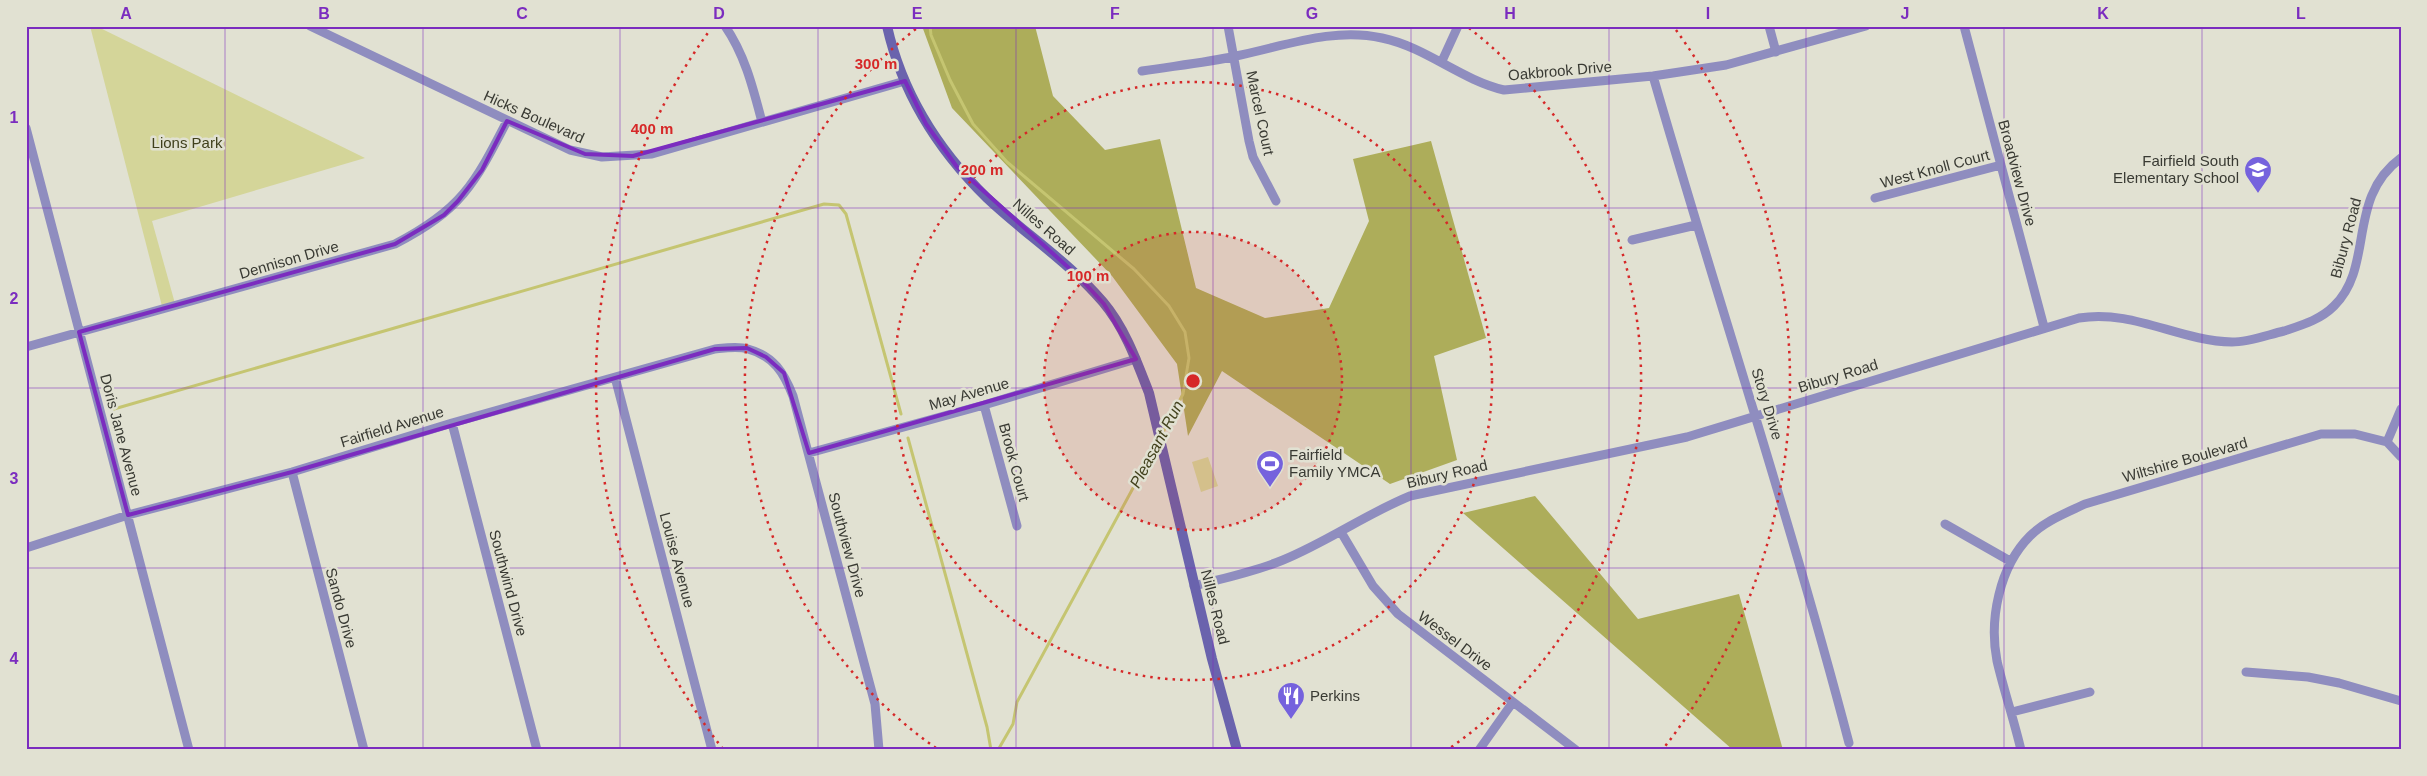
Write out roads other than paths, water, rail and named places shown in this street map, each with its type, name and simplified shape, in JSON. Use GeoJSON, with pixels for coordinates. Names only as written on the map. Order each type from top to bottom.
{"type":"FeatureCollection","features":[{"type":"Feature","properties":{"kind":"street","name":"Hicks Boulevard"},"geometry":{"type":"LineString","coordinates":[[310,26],[570,150],[602,157],[652,154],[905,81]]}},
{"type":"Feature","properties":{"kind":"street"},"geometry":{"type":"LineString","coordinates":[[725,26],[746,66],[762,122]]}},
{"type":"Feature","properties":{"kind":"street","name":"Nilles Road"},"geometry":{"type":"LineString","coordinates":[[888,26],[905,81],[926,124],[957,167],[988,199],[1080,278],[1104,304],[1136,359],[1149,394],[1194,586],[1237,750]]}},
{"type":"Feature","properties":{"kind":"street","name":"Marcel Court"},"geometry":{"type":"LineString","coordinates":[[1228,26],[1253,157],[1276,201]]}},
{"type":"Feature","properties":{"kind":"street"},"geometry":{"type":"LineString","coordinates":[[1442,61],[1458,26]]}},
{"type":"Feature","properties":{"kind":"street"},"geometry":{"type":"LineString","coordinates":[[1769,26],[1776,52]]}},
{"type":"Feature","properties":{"kind":"street","name":"Oakbrook Drive"},"geometry":{"type":"LineString","coordinates":[[1142,70],[1234,57],[1342,34],[1384,38],[1442,61],[1483,85],[1504,90],[1654,76],[1726,65],[1866,26]]}},
{"type":"Feature","properties":{"kind":"street","name":"Broadview Drive"},"geometry":{"type":"LineString","coordinates":[[1964,26],[2044,327]]}},
{"type":"Feature","properties":{"kind":"street","name":"Story Drive"},"geometry":{"type":"LineString","coordinates":[[1654,76],[1696,225],[1812,604],[1849,743]]}},
{"type":"Feature","properties":{"kind":"street","name":"Dennison Drive"},"geometry":{"type":"LineString","coordinates":[[26,347],[395,244],[444,215],[458,201],[482,170],[507,121]]}},
{"type":"Feature","properties":{"kind":"street","name":"Doris Jane Avenue"},"geometry":{"type":"LineString","coordinates":[[26,128],[190,750]]}},
{"type":"Feature","properties":{"kind":"street","name":"Bibury Road"},"geometry":{"type":"LineString","coordinates":[[1194,586],[1284,560],[1341,532],[1384,507],[1410,496],[1688,437],[2044,327],[2100,314],[2124,318],[2210,340],[2232,342],[2248,340],[2303,325],[2326,315],[2342,298],[2352,277],[2366,209],[2373,188],[2389,167],[2401,158]]}},
{"type":"Feature","properties":{"kind":"street","name":"West Knoll Court"},"geometry":{"type":"LineString","coordinates":[[1875,198],[2001,165]]}},
{"type":"Feature","properties":{"kind":"street"},"geometry":{"type":"LineString","coordinates":[[1632,240],[1696,225]]}},
{"type":"Feature","properties":{"kind":"street","name":"Fairfield Avenue"},"geometry":{"type":"LineString","coordinates":[[26,548],[128,516],[292,472],[452,424],[716,349],[747,348],[766,357]]}},
{"type":"Feature","properties":{"kind":"street","name":"Southview Drive"},"geometry":{"type":"LineString","coordinates":[[766,357],[784,373],[793,396],[875,704],[879,750]]}},
{"type":"Feature","properties":{"kind":"street","name":"May Avenue"},"geometry":{"type":"LineString","coordinates":[[809,453],[984,405],[1136,359]]}},
{"type":"Feature","properties":{"kind":"street","name":"Louise Avenue"},"geometry":{"type":"LineString","coordinates":[[616,378],[712,750]]}},
{"type":"Feature","properties":{"kind":"street","name":"Brook Court"},"geometry":{"type":"LineString","coordinates":[[984,405],[1017,526]]}},
{"type":"Feature","properties":{"kind":"street"},"geometry":{"type":"LineString","coordinates":[[2401,409],[2387,442],[2401,457]]}},
{"type":"Feature","properties":{"kind":"street","name":"Southwind Drive"},"geometry":{"type":"LineString","coordinates":[[452,424],[537,750]]}},
{"type":"Feature","properties":{"kind":"street","name":"Wiltshire Boulevard"},"geometry":{"type":"LineString","coordinates":[[2021,750],[1997,660],[1995,624],[1998,596],[2010,561],[2030,536],[2053,519],[2085,504],[2321,434],[2355,434],[2387,442]]}},
{"type":"Feature","properties":{"kind":"street","name":"Sando Drive"},"geometry":{"type":"LineString","coordinates":[[292,472],[364,750]]}},
{"type":"Feature","properties":{"kind":"street"},"geometry":{"type":"LineString","coordinates":[[1945,524],[2010,561]]}},
{"type":"Feature","properties":{"kind":"street","name":"Wessel Drive"},"geometry":{"type":"LineString","coordinates":[[1341,532],[1373,586],[1398,614],[1576,750]]}},
{"type":"Feature","properties":{"kind":"street"},"geometry":{"type":"LineString","coordinates":[[2246,672],[2308,677],[2339,683],[2401,701]]}},
{"type":"Feature","properties":{"kind":"street"},"geometry":{"type":"LineString","coordinates":[[2012,712],[2090,692]]}},
{"type":"Feature","properties":{"kind":"street"},"geometry":{"type":"LineString","coordinates":[[1479,750],[1513,702]]}},
{"type":"Feature","properties":{"kind":"waterway","name":"Pleasant Run"},"geometry":{"type":"LineString","coordinates":[[930,26],[931,35],[950,80],[973,124],[1007,162],[1134,269],[1169,306],[1185,332],[1189,358],[1183,394],[1162,434]]}},
{"type":"Feature","properties":{"kind":"waterway"},"geometry":{"type":"LineString","coordinates":[[114,409],[824,204],[839,205],[846,214],[901,414]]}},
{"type":"Feature","properties":{"kind":"waterway"},"geometry":{"type":"LineString","coordinates":[[908,438],[987,727],[991,750]]}},
{"type":"Feature","properties":{"kind":"waterway","name":"Pleasant Run"},"geometry":{"type":"LineString","coordinates":[[998,750],[1013,724],[1017,702],[1158,442]]}},
{"type":"Feature","properties":{"kind":"place","name":"Fairfield South Elementary School"},"geometry":{"type":"Point","coordinates":[2258,194]}},
{"type":"Feature","properties":{"kind":"place","name":"Fairfield Family YMCA"},"geometry":{"type":"Point","coordinates":[1270,488]}},
{"type":"Feature","properties":{"kind":"place","name":"Perkins"},"geometry":{"type":"Point","coordinates":[1291,720]}},
{"type":"Feature","properties":{"kind":"park label","name":"Lions Park"},"geometry":{"type":"Point","coordinates":[187,143]}}]}
